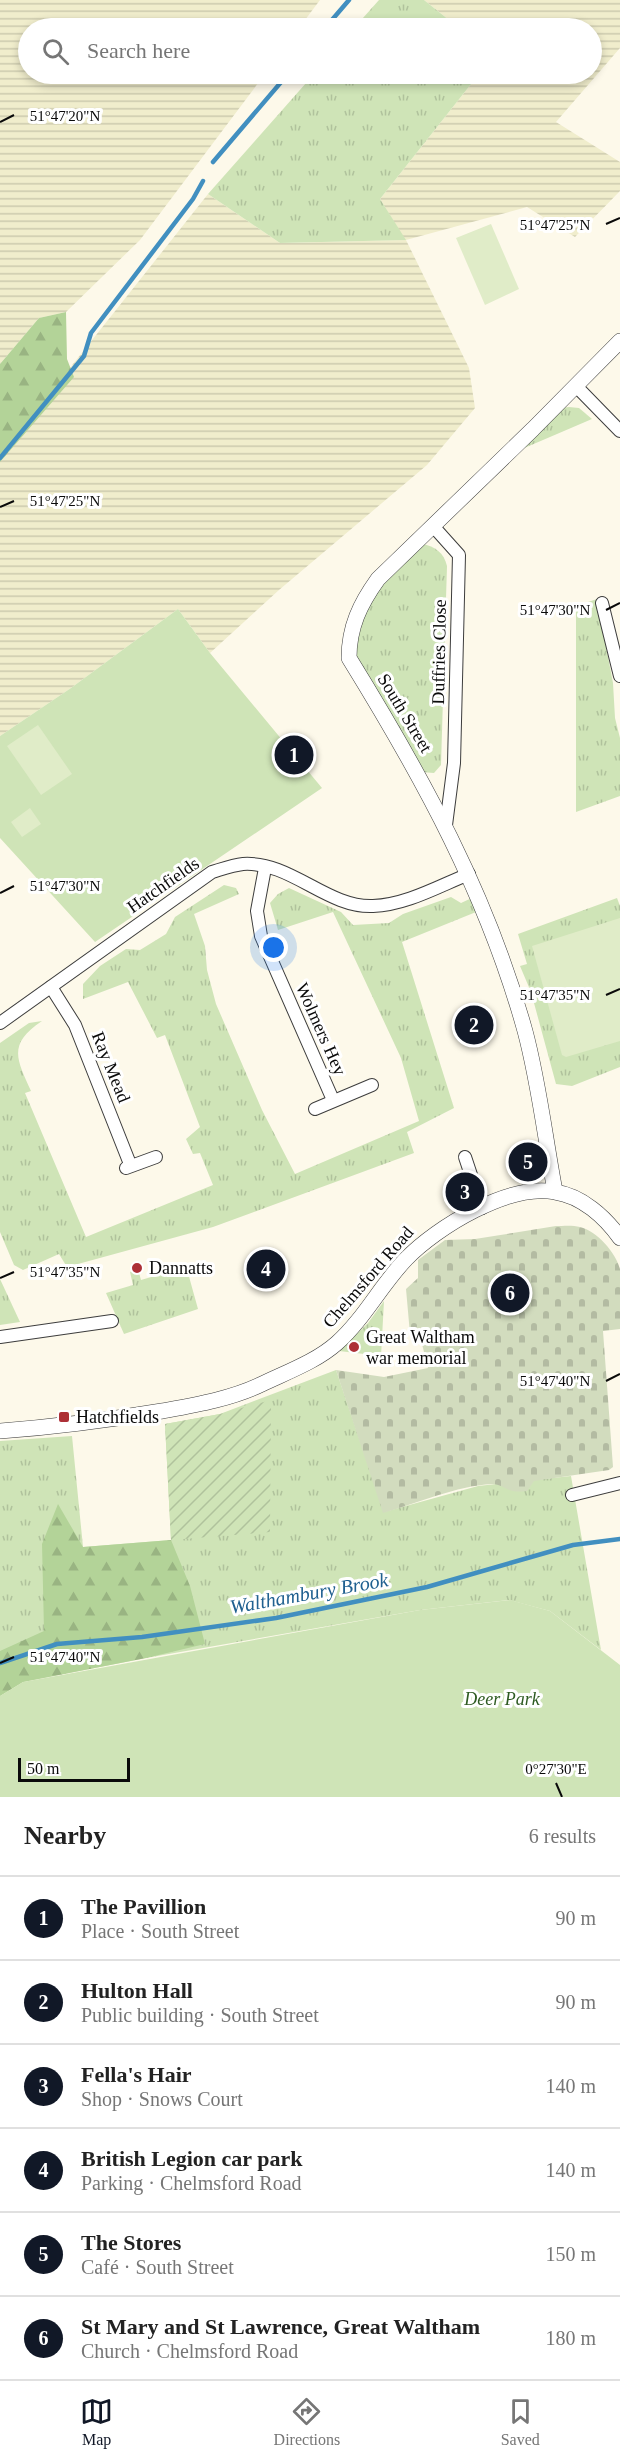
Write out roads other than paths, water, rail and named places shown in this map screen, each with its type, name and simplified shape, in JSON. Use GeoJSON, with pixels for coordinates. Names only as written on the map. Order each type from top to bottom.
{"type":"FeatureCollection","features":[{"type":"Feature","properties":{"kind":"street","name":"South Street"},"geometry":{"type":"LineString","coordinates":[[555,1191],[525,1032],[491,925],[446,825],[421,777],[349,658],[349,640],[362,602],[378,579],[620,341]]}},
{"type":"Feature","properties":{"kind":"street"},"geometry":{"type":"LineString","coordinates":[[576,386],[620,431]]}},
{"type":"Feature","properties":{"kind":"street","name":"Duffries Close"},"geometry":{"type":"LineString","coordinates":[[433,526],[459,555],[454,763],[446,825]]}},
{"type":"Feature","properties":{"kind":"street"},"geometry":{"type":"LineString","coordinates":[[602,603],[620,676]]}},
{"type":"Feature","properties":{"kind":"street","name":"Hatchfields"},"geometry":{"type":"LineString","coordinates":[[1,1021],[212,872],[244,864],[287,872],[348,903],[373,906],[398,903],[469,874]]}},
{"type":"Feature","properties":{"kind":"street","name":"Wolmers Hey"},"geometry":{"type":"LineString","coordinates":[[265,868],[257,911],[261,936],[333,1100]]}},
{"type":"Feature","properties":{"kind":"street","name":"Ray Mead"},"geometry":{"type":"LineString","coordinates":[[51,987],[75,1025],[128,1166],[156,1157]]}},
{"type":"Feature","properties":{"kind":"street","name":"Wolmers Hey"},"geometry":{"type":"LineString","coordinates":[[315,1109],[372,1085]]}},
{"type":"Feature","properties":{"kind":"street"},"geometry":{"type":"LineString","coordinates":[[465,1157],[482,1208]]}},
{"type":"Feature","properties":{"kind":"street","name":"Chelmsford Road"},"geometry":{"type":"LineString","coordinates":[[0,1431],[118,1419],[197,1404],[259,1385],[325,1353],[339,1341],[405,1260],[448,1225],[482,1208],[534,1191],[555,1191]]}},
{"type":"Feature","properties":{"kind":"street"},"geometry":{"type":"LineString","coordinates":[[555,1191],[567,1195],[600,1215],[620,1238]]}},
{"type":"Feature","properties":{"kind":"street"},"geometry":{"type":"LineString","coordinates":[[0,1336],[112,1321]]}},
{"type":"Feature","properties":{"kind":"street"},"geometry":{"type":"LineString","coordinates":[[572,1495],[620,1483]]}},
{"type":"Feature","properties":{"kind":"waterway"},"geometry":{"type":"LineString","coordinates":[[334,18],[349,0]]}},
{"type":"Feature","properties":{"kind":"waterway"},"geometry":{"type":"LineString","coordinates":[[213,162],[279,84]]}},
{"type":"Feature","properties":{"kind":"waterway"},"geometry":{"type":"LineString","coordinates":[[0,458],[84,356],[91,333],[193,199],[203,181]]}},
{"type":"Feature","properties":{"kind":"waterway","name":"Walthambury Brook"},"geometry":{"type":"LineString","coordinates":[[0,1663],[57,1644],[142,1637],[276,1618],[427,1587],[573,1545],[620,1539]]}},
{"type":"Feature","properties":{"kind":"place","name":"The Pavillion"},"geometry":{"type":"Point","coordinates":[294,755]}},
{"type":"Feature","properties":{"kind":"place","name":"Hulton Hall"},"geometry":{"type":"Point","coordinates":[474,1025]}},
{"type":"Feature","properties":{"kind":"place","name":"The Stores"},"geometry":{"type":"Point","coordinates":[528,1162]}},
{"type":"Feature","properties":{"kind":"place","name":"Fella's Hair"},"geometry":{"type":"Point","coordinates":[465,1192]}},
{"type":"Feature","properties":{"kind":"place","name":"Dannatts"},"geometry":{"type":"Point","coordinates":[137,1268]}},
{"type":"Feature","properties":{"kind":"place","name":"British Legion car park"},"geometry":{"type":"Point","coordinates":[266,1269]}},
{"type":"Feature","properties":{"kind":"place","name":"St Mary and St Lawrence, Great Waltham"},"geometry":{"type":"Point","coordinates":[510,1293]}},
{"type":"Feature","properties":{"kind":"place","name":"Great Waltham war memorial"},"geometry":{"type":"Point","coordinates":[354,1347]}},
{"type":"Feature","properties":{"kind":"place","name":"Hatchfields"},"geometry":{"type":"Point","coordinates":[64,1417]}},
{"type":"Feature","properties":{"kind":"park label","name":"Deer Park"},"geometry":{"type":"Point","coordinates":[502,1699]}}]}
